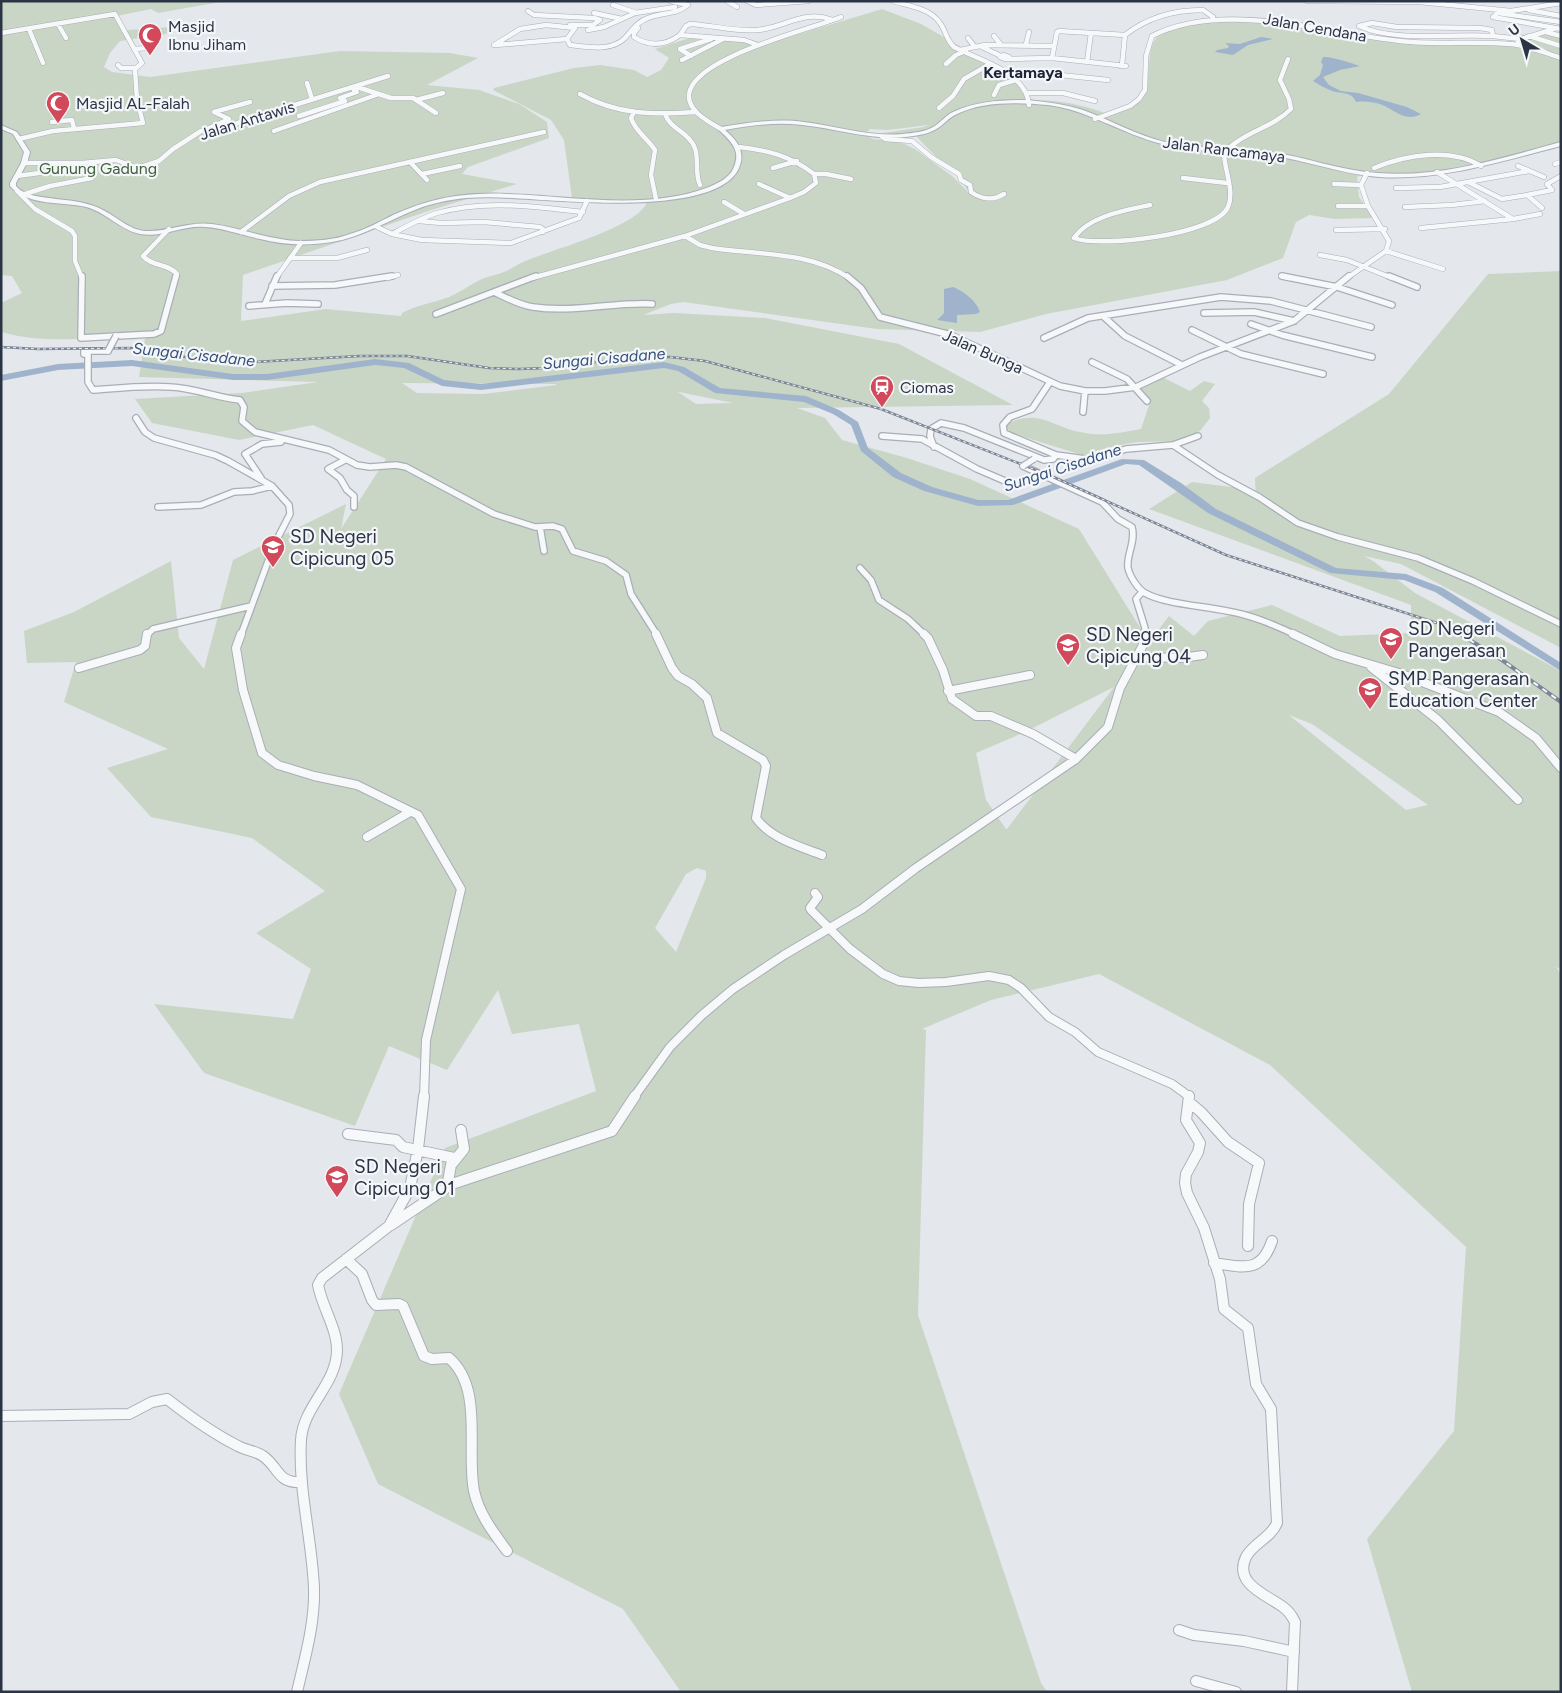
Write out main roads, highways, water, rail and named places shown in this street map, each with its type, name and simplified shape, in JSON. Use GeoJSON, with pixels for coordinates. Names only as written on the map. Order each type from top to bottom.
{"type":"FeatureCollection","features":[{"type":"Feature","properties":{"kind":"water"},"geometry":{"type":"Polygon","coordinates":[[[1261,37],[1273,39],[1248,45],[1233,55],[1215,52],[1228,48],[1229,46],[1225,43],[1240,44],[1261,37]]]}},
{"type":"Feature","properties":{"kind":"water"},"geometry":{"type":"Polygon","coordinates":[[[1323,57],[1360,66],[1340,70],[1323,77],[1329,85],[1341,91],[1358,93],[1407,107],[1421,114],[1415,117],[1404,116],[1376,103],[1356,102],[1349,94],[1332,91],[1318,84],[1313,81],[1320,75],[1323,57]]]}},
{"type":"Feature","properties":{"kind":"water"},"geometry":{"type":"Polygon","coordinates":[[[953,287],[969,297],[976,304],[980,312],[957,315],[957,323],[937,320],[944,313],[944,289],[953,287]]]}},
{"type":"Feature","properties":{"kind":"waterway","name":"Sungai Cisadane"},"geometry":{"type":"LineString","coordinates":[[1,378],[58,367],[132,363],[233,377],[267,377],[375,362],[406,365],[442,383],[481,387],[664,365],[681,369],[718,391],[806,399],[836,412],[855,424],[864,449],[897,475],[928,489],[978,503],[1009,503],[1125,461],[1141,462],[1177,485],[1212,511],[1334,571],[1406,577],[1439,590],[1561,668]]}},
{"type":"Feature","properties":{"kind":"railway"},"geometry":{"type":"LineString","coordinates":[[1,347],[38,349],[132,348],[210,361],[238,363],[360,356],[407,356],[489,368],[519,369],[547,368],[638,357],[670,357],[705,361],[881,409],[1051,476],[1226,555],[1440,624],[1460,634]]}},
{"type":"Feature","properties":{"kind":"railway"},"geometry":{"type":"LineString","coordinates":[[1460,634],[1502,660],[1561,702]]}},
{"type":"Feature","properties":{"kind":"place","name":"Masjid Ibnu Jiham"},"geometry":{"type":"Point","coordinates":[150,56]}},
{"type":"Feature","properties":{"kind":"place","name":"Masjid AL-Falah"},"geometry":{"type":"Point","coordinates":[58,124]}},
{"type":"Feature","properties":{"kind":"place","name":"Ciomas"},"geometry":{"type":"Point","coordinates":[882,408]}},
{"type":"Feature","properties":{"kind":"place","name":"SD Negeri Cipicung 05"},"geometry":{"type":"Point","coordinates":[273,568]}},
{"type":"Feature","properties":{"kind":"place","name":"SD Negeri Pangerasan"},"geometry":{"type":"Point","coordinates":[1391,660]}},
{"type":"Feature","properties":{"kind":"place","name":"SD Negeri Cipicung 04"},"geometry":{"type":"Point","coordinates":[1068,666]}},
{"type":"Feature","properties":{"kind":"place","name":"SMP Pangerasan Education Center"},"geometry":{"type":"Point","coordinates":[1370,710]}},
{"type":"Feature","properties":{"kind":"place","name":"SD Negeri Cipicung 01"},"geometry":{"type":"Point","coordinates":[337,1198]}},
{"type":"Feature","properties":{"kind":"district","name":"Kertamaya"},"geometry":{"type":"Point","coordinates":[1023,72]}},
{"type":"Feature","properties":{"kind":"park label","name":"Gunung Gadung"},"geometry":{"type":"Point","coordinates":[98,168]}}]}
